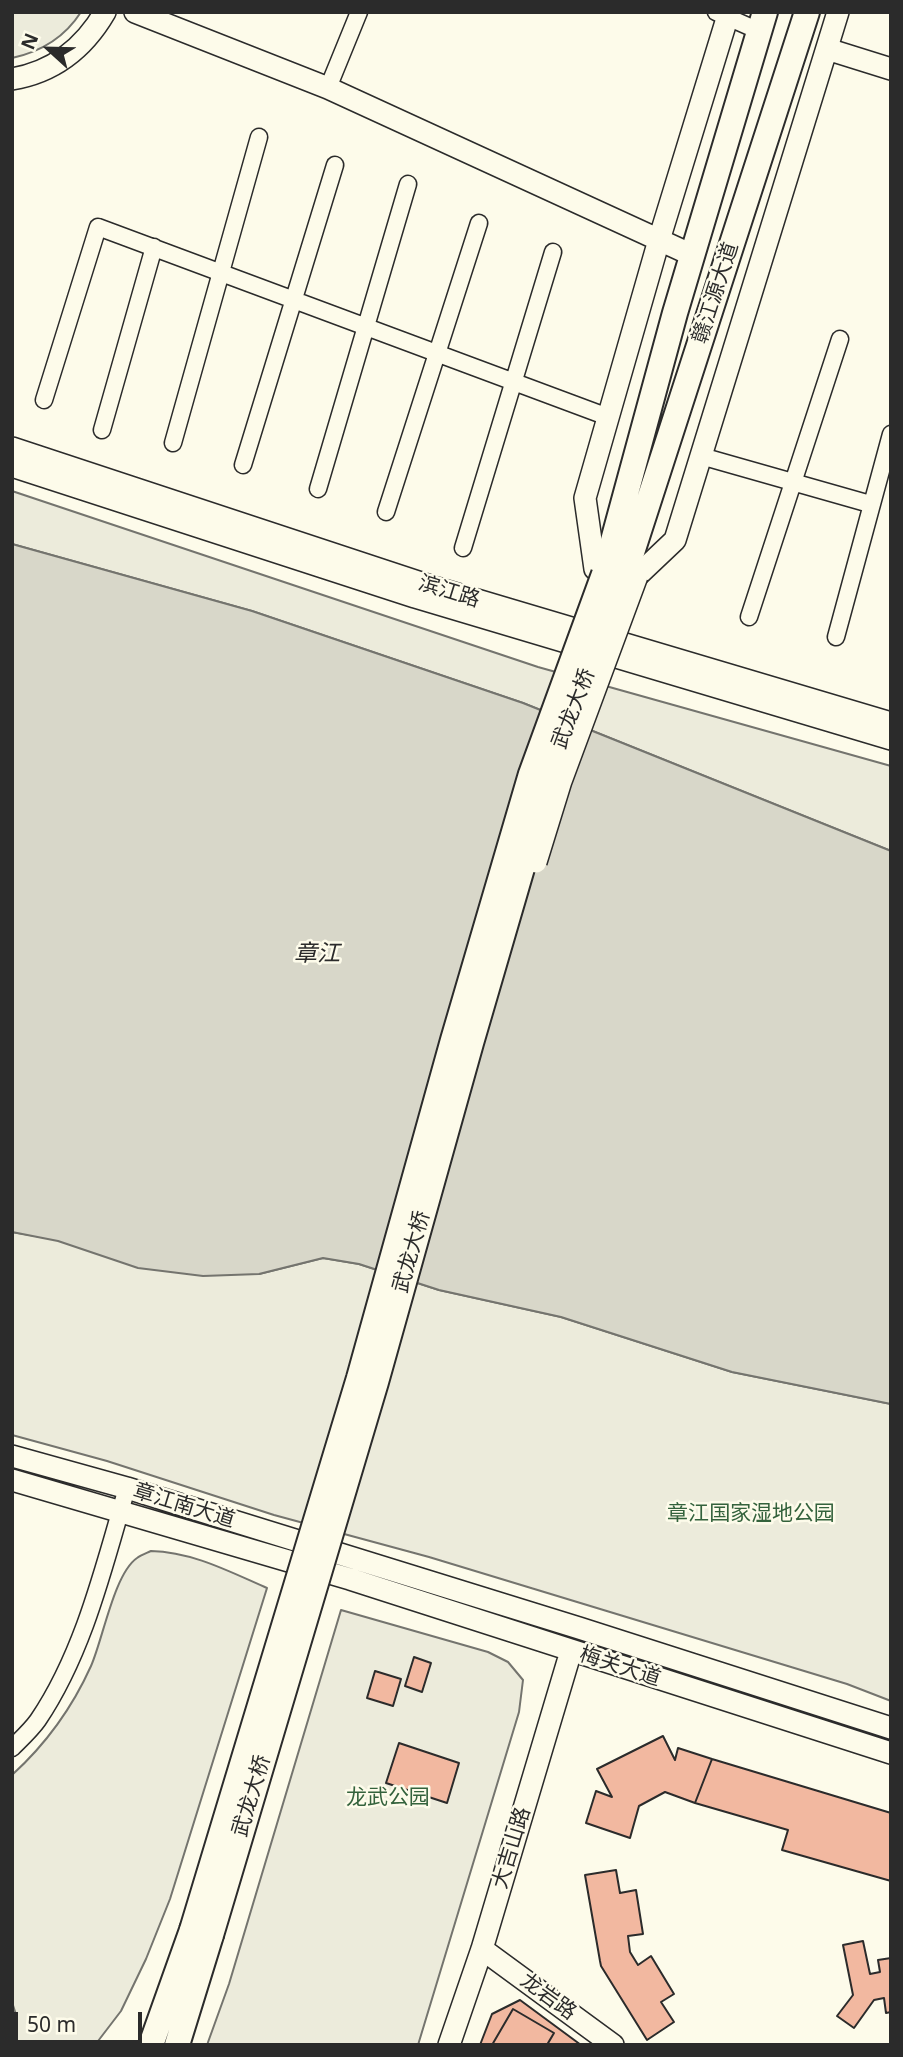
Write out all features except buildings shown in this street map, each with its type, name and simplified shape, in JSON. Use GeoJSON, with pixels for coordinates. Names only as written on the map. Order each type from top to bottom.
{"type":"FeatureCollection","features":[{"type":"Feature","properties":{"kind":"main road","name":"赣江源大道"},"geometry":{"type":"LineString","coordinates":[[615,573],[807,12]]}},
{"type":"Feature","properties":{"kind":"main road","name":"赣江源大道"},"geometry":{"type":"LineString","coordinates":[[615,573],[692,255],[762,22]]}},
{"type":"Feature","properties":{"kind":"main road","name":"武龙大桥"},"geometry":{"type":"LineString","coordinates":[[202,1932],[453,1040],[531,774],[615,573]]}},
{"type":"Feature","properties":{"kind":"main road"},"geometry":{"type":"LineString","coordinates":[[151,2045],[202,1932]]}},
{"type":"Feature","properties":{"kind":"main road"},"geometry":{"type":"LineString","coordinates":[[177,2045],[202,1932]]}},
{"type":"Feature","properties":{"kind":"street"},"geometry":{"type":"LineString","coordinates":[[12,79],[32,76],[65,60],[92,35],[105,12]]}},
{"type":"Feature","properties":{"kind":"street"},"geometry":{"type":"LineString","coordinates":[[135,12],[328,88],[692,255]]}},
{"type":"Feature","properties":{"kind":"street"},"geometry":{"type":"LineString","coordinates":[[328,88],[359,12]]}},
{"type":"Feature","properties":{"kind":"street"},"geometry":{"type":"LineString","coordinates":[[615,573],[675,540],[838,12]]}},
{"type":"Feature","properties":{"kind":"street"},"geometry":{"type":"LineString","coordinates":[[139,2045],[202,1932],[384,1383],[480,1045],[561,781],[615,573],[585,498],[724,14],[762,22]]}},
{"type":"Feature","properties":{"kind":"street"},"geometry":{"type":"LineString","coordinates":[[827,49],[891,69]]}},
{"type":"Feature","properties":{"kind":"street"},"geometry":{"type":"LineString","coordinates":[[173,443],[259,136]]}},
{"type":"Feature","properties":{"kind":"street"},"geometry":{"type":"LineString","coordinates":[[243,465],[335,164]]}},
{"type":"Feature","properties":{"kind":"street"},"geometry":{"type":"LineString","coordinates":[[318,489],[408,184]]}},
{"type":"Feature","properties":{"kind":"street"},"geometry":{"type":"LineString","coordinates":[[387,512],[479,222]]}},
{"type":"Feature","properties":{"kind":"street"},"geometry":{"type":"LineString","coordinates":[[44,400],[99,227],[608,417]]}},
{"type":"Feature","properties":{"kind":"street"},"geometry":{"type":"LineString","coordinates":[[102,430],[154,247]]}},
{"type":"Feature","properties":{"kind":"street"},"geometry":{"type":"LineString","coordinates":[[463,548],[553,251]]}},
{"type":"Feature","properties":{"kind":"street"},"geometry":{"type":"LineString","coordinates":[[749,617],[840,339]]}},
{"type":"Feature","properties":{"kind":"street"},"geometry":{"type":"LineString","coordinates":[[836,637],[891,434]]}},
{"type":"Feature","properties":{"kind":"street","name":"滨江路"},"geometry":{"type":"LineString","coordinates":[[12,448],[430,586],[891,723]]}},
{"type":"Feature","properties":{"kind":"street"},"geometry":{"type":"LineString","coordinates":[[701,456],[870,504]]}},
{"type":"Feature","properties":{"kind":"street","name":"滨江路"},"geometry":{"type":"LineString","coordinates":[[12,466],[415,597],[891,739]]}},
{"type":"Feature","properties":{"kind":"street","name":"章江南大道"},"geometry":{"type":"LineString","coordinates":[[12,1456],[127,1489],[352,1569]]}},
{"type":"Feature","properties":{"kind":"street","name":"章江南大道"},"geometry":{"type":"LineString","coordinates":[[12,1480],[120,1511],[352,1569]]}},
{"type":"Feature","properties":{"kind":"street"},"geometry":{"type":"LineString","coordinates":[[12,1748],[37,1721],[61,1676],[93,1600],[127,1489]]}},
{"type":"Feature","properties":{"kind":"street","name":"梅关大道"},"geometry":{"type":"LineString","coordinates":[[352,1569],[570,1651],[891,1753]]}},
{"type":"Feature","properties":{"kind":"street","name":"梅关大道"},"geometry":{"type":"LineString","coordinates":[[352,1569],[579,1628],[891,1728]]}},
{"type":"Feature","properties":{"kind":"street","name":"大吉山路"},"geometry":{"type":"LineString","coordinates":[[449,2045],[482,1949],[570,1651]]}},
{"type":"Feature","properties":{"kind":"street"},"geometry":{"type":"LineString","coordinates":[[188,2045],[202,1932]]}},
{"type":"Feature","properties":{"kind":"street","name":"龙岩路"},"geometry":{"type":"LineString","coordinates":[[482,1949],[613,2045]]}},
{"type":"Feature","properties":{"kind":"green space"},"geometry":{"type":"Polygon","coordinates":[[[12,12],[81,12],[60,36],[51,42],[12,58],[12,12]]]}},
{"type":"Feature","properties":{"kind":"green space"},"geometry":{"type":"Polygon","coordinates":[[[12,491],[538,667],[891,766],[891,851],[523,703],[252,611],[12,544],[12,491]]]}},
{"type":"Feature","properties":{"kind":"green space","name":"章江国家湿地公园"},"geometry":{"type":"Polygon","coordinates":[[[12,1232],[259,1274],[323,1258],[359,1264],[439,1290],[561,1317],[732,1372],[891,1404],[891,1701],[847,1684],[429,1557],[274,1515],[107,1461],[12,1435],[12,1232]]]}},
{"type":"Feature","properties":{"kind":"green space"},"geometry":{"type":"Polygon","coordinates":[[[151,1551],[196,1559],[267,1588],[170,1899],[121,2011],[95,2045],[12,2045],[12,2024],[17,2018],[12,2002],[12,1775],[47,1738],[67,1710],[91,1666],[122,1578],[137,1558],[151,1551]]]}},
{"type":"Feature","properties":{"kind":"green space","name":"龙武公园"},"geometry":{"type":"Polygon","coordinates":[[[341,1610],[488,1652],[508,1662],[523,1680],[519,1712],[418,2045],[207,2045],[229,1984],[341,1610]]]}},
{"type":"Feature","properties":{"kind":"water","name":"章江"},"geometry":{"type":"Polygon","coordinates":[[[12,544],[252,611],[523,703],[891,851],[891,1404],[732,1372],[561,1317],[439,1290],[359,1264],[323,1258],[259,1274],[203,1276],[138,1268],[58,1241],[12,1232],[12,544]]]}}]}
